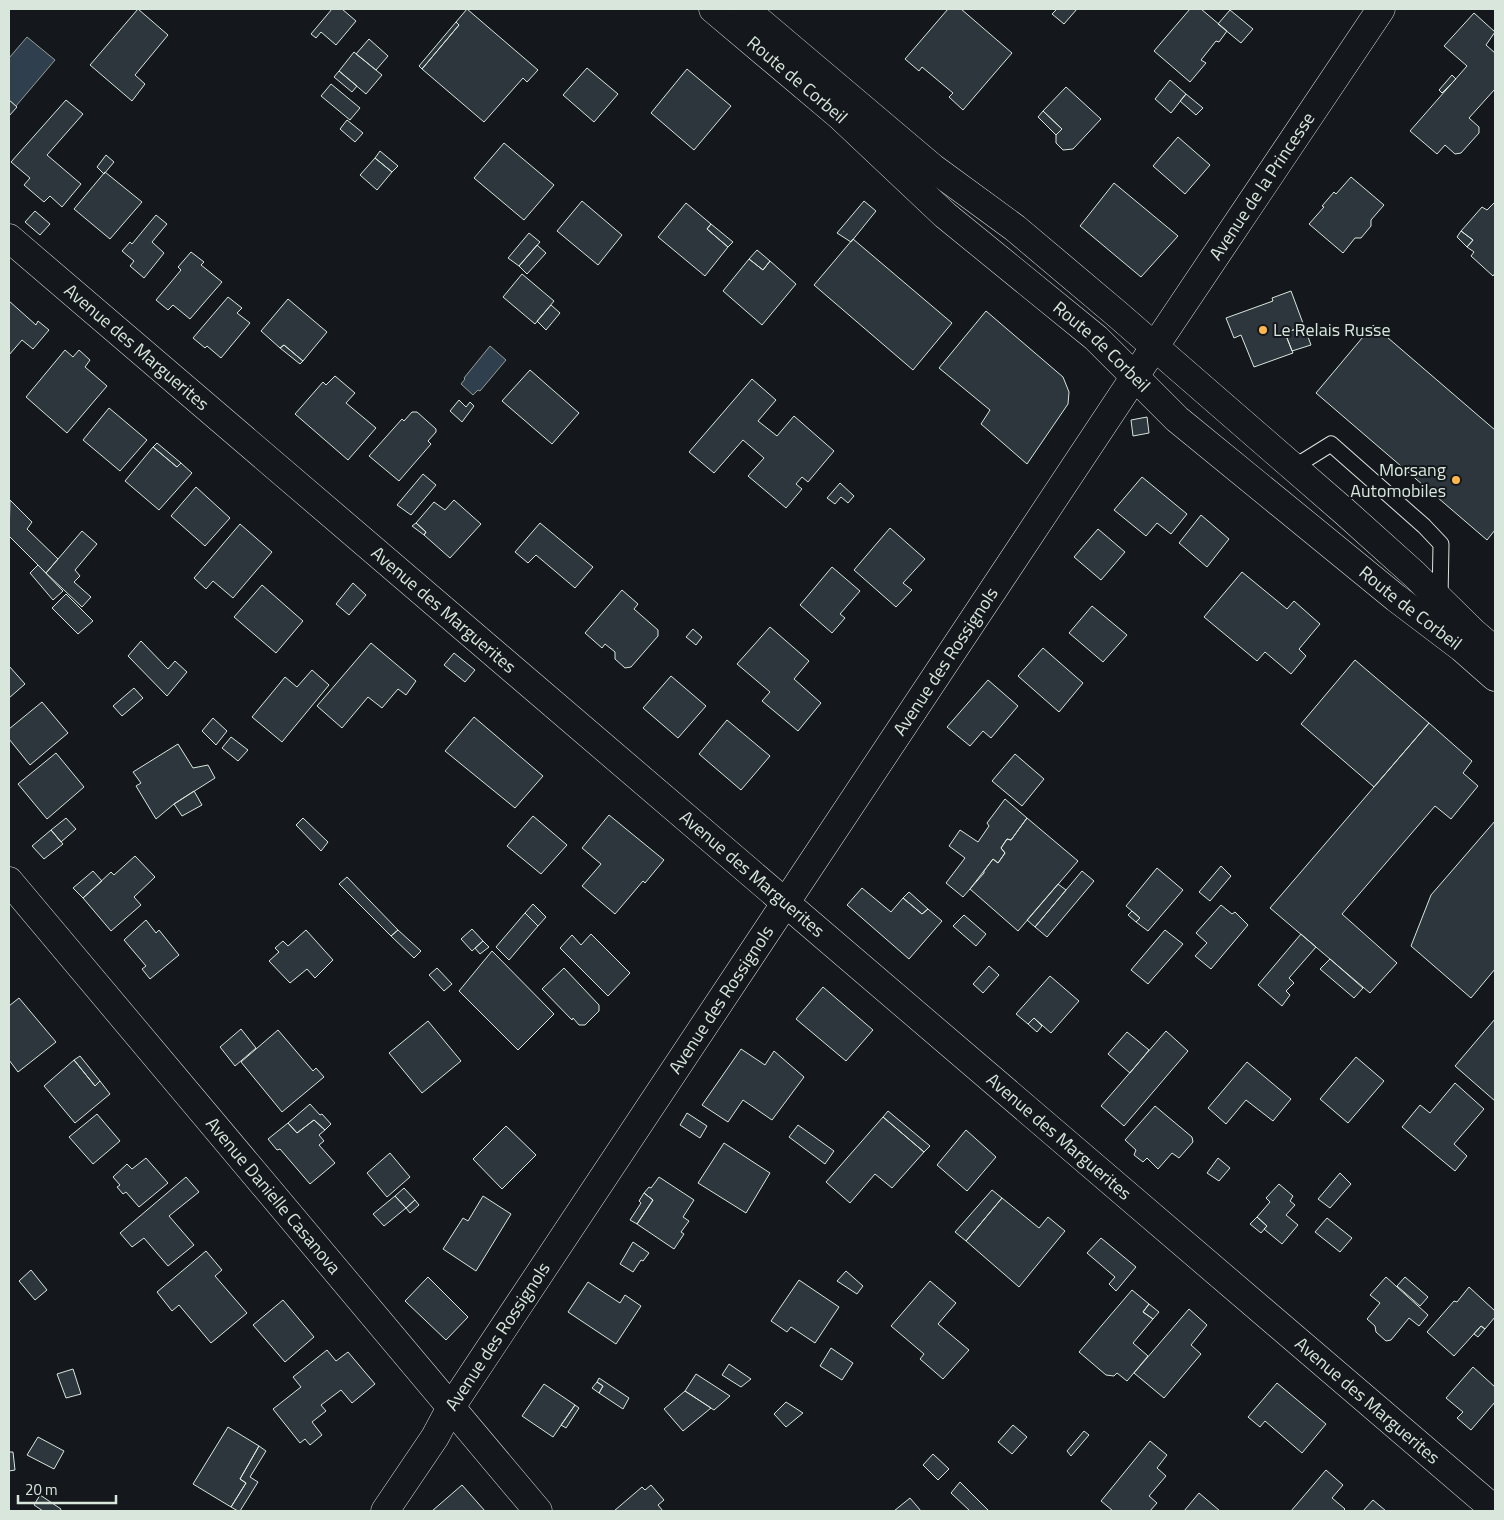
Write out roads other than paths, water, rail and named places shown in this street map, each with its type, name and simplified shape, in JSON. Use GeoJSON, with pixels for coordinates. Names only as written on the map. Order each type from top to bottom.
{"type":"FeatureCollection","features":[{"type":"Feature","properties":{"kind":"street","name":"Route de Corbeil"},"geometry":{"type":"LineString","coordinates":[[714,9],[840,116],[945,215],[1096,338],[1144,362],[1294,467],[1414,574],[1495,651]]}},
{"type":"Feature","properties":{"kind":"street","name":"Route de Corbeil"},"geometry":{"type":"LineString","coordinates":[[746,9],[933,168],[1015,228],[1144,362],[1177,419],[1396,598],[1462,648],[1495,677]]}},
{"type":"Feature","properties":{"kind":"street","name":"Avenue de la Princesse"},"geometry":{"type":"LineString","coordinates":[[1144,362],[1381,9]]}},
{"type":"Feature","properties":{"kind":"street","name":"Avenue des Marguerites"},"geometry":{"type":"LineString","coordinates":[[9,238],[1495,1510]]}},
{"type":"Feature","properties":{"kind":"street","name":"Avenue des Rossignols"},"geometry":{"type":"LineString","coordinates":[[385,1511],[435,1437],[450,1407],[1144,362]]}},
{"type":"Feature","properties":{"kind":"street","name":"Avenue Danielle Casanova"},"geometry":{"type":"LineString","coordinates":[[9,881],[538,1511]]}},
{"type":"Feature","properties":{"kind":"lane"},"geometry":{"type":"LineString","coordinates":[[1294,467],[1331,444],[1424,526],[1441,544],[1440,600]]}},
{"type":"Feature","properties":{"kind":"water"},"geometry":{"type":"Polygon","coordinates":[[[27,37],[55,60],[16,106],[9,100],[9,58],[27,37]]]}},
{"type":"Feature","properties":{"kind":"water"},"geometry":{"type":"Polygon","coordinates":[[[490,346],[506,360],[480,391],[478,390],[473,395],[461,384],[490,346]]]}},
{"type":"Feature","properties":{"kind":"place","name":"Le Relais Russe"},"geometry":{"type":"Point","coordinates":[1263,330]}},
{"type":"Feature","properties":{"kind":"place","name":"Morsang Automobiles"},"geometry":{"type":"Point","coordinates":[1456,480]}}]}
